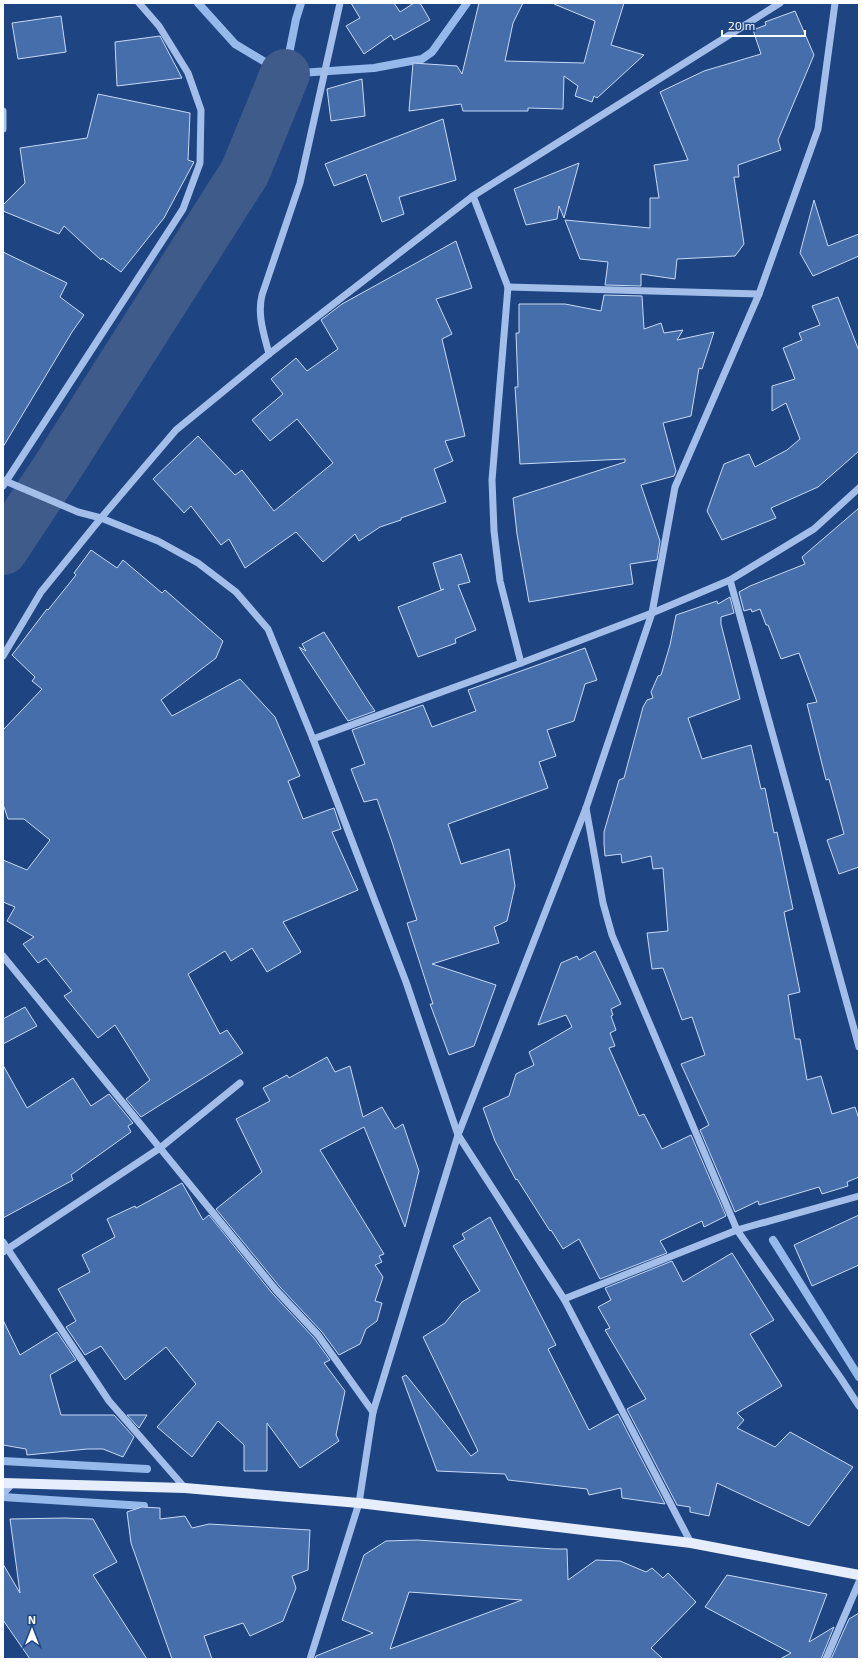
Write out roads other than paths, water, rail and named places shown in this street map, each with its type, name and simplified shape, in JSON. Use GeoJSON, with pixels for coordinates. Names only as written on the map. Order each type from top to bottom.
{"type":"FeatureCollection","features":[{"type":"Feature","properties":{"kind":"main road"},"geometry":{"type":"LineString","coordinates":[[8,1483],[185,1488],[359,1503],[691,1543],[859,1575]]}},
{"type":"Feature","properties":{"kind":"street"},"geometry":{"type":"LineString","coordinates":[[139,3],[159,26],[188,73],[201,110],[200,163],[183,209],[4,482],[28,490],[78,512],[101,518],[158,541],[198,563],[236,592],[268,629],[313,739],[406,982],[458,1135],[564,1298],[691,1543]]}},
{"type":"Feature","properties":{"kind":"street"},"geometry":{"type":"LineString","coordinates":[[269,354],[260,317],[259,306],[300,183],[340,3]]}},
{"type":"Feature","properties":{"kind":"street"},"geometry":{"type":"LineString","coordinates":[[3,656],[41,592],[101,518],[176,430],[269,354],[473,196],[780,3]]}},
{"type":"Feature","properties":{"kind":"street"},"geometry":{"type":"LineString","coordinates":[[310,1659],[359,1503],[373,1412],[458,1135],[586,808],[652,613],[675,486],[759,294],[818,129],[835,3]]}},
{"type":"Feature","properties":{"kind":"street"},"geometry":{"type":"LineString","coordinates":[[3,112],[3,129]]}},
{"type":"Feature","properties":{"kind":"street"},"geometry":{"type":"LineString","coordinates":[[473,196],[508,287],[492,480],[494,531],[500,581],[521,663]]}},
{"type":"Feature","properties":{"kind":"street"},"geometry":{"type":"LineString","coordinates":[[508,287],[759,294]]}},
{"type":"Feature","properties":{"kind":"street"},"geometry":{"type":"LineString","coordinates":[[313,739],[521,663],[652,613],[730,580],[814,528],[859,488]]}},
{"type":"Feature","properties":{"kind":"street"},"geometry":{"type":"LineString","coordinates":[[730,580],[859,1047]]}},
{"type":"Feature","properties":{"kind":"street"},"geometry":{"type":"LineString","coordinates":[[586,808],[603,903],[612,935],[737,1230],[859,1406]]}},
{"type":"Feature","properties":{"kind":"street"},"geometry":{"type":"LineString","coordinates":[[3,956],[276,1290],[318,1335],[373,1412]]}},
{"type":"Feature","properties":{"kind":"street"},"geometry":{"type":"LineString","coordinates":[[6,1250],[160,1148],[240,1083]]}},
{"type":"Feature","properties":{"kind":"street"},"geometry":{"type":"LineString","coordinates":[[564,1298],[737,1230],[859,1196]]}},
{"type":"Feature","properties":{"kind":"street"},"geometry":{"type":"LineString","coordinates":[[3,1242],[6,1250],[109,1401],[185,1488]]}},
{"type":"Feature","properties":{"kind":"street"},"geometry":{"type":"LineString","coordinates":[[3,1494],[8,1483]]}},
{"type":"Feature","properties":{"kind":"street"},"geometry":{"type":"LineString","coordinates":[[826,1659],[859,1582]]}},
{"type":"Feature","properties":{"kind":"waterway"},"geometry":{"type":"LineString","coordinates":[[198,3],[235,44],[285,74],[374,68],[422,59],[432,52],[467,3]]}},
{"type":"Feature","properties":{"kind":"waterway"},"geometry":{"type":"LineString","coordinates":[[285,74],[296,19],[301,3]]}},
{"type":"Feature","properties":{"kind":"waterway"},"geometry":{"type":"LineString","coordinates":[[3,550],[59,465],[245,172],[285,74]]}},
{"type":"Feature","properties":{"kind":"waterway"},"geometry":{"type":"LineString","coordinates":[[773,1240],[859,1377]]}},
{"type":"Feature","properties":{"kind":"waterway"},"geometry":{"type":"LineString","coordinates":[[3,1461],[147,1469]]}},
{"type":"Feature","properties":{"kind":"waterway"},"geometry":{"type":"LineString","coordinates":[[3,1497],[144,1506]]}}]}
